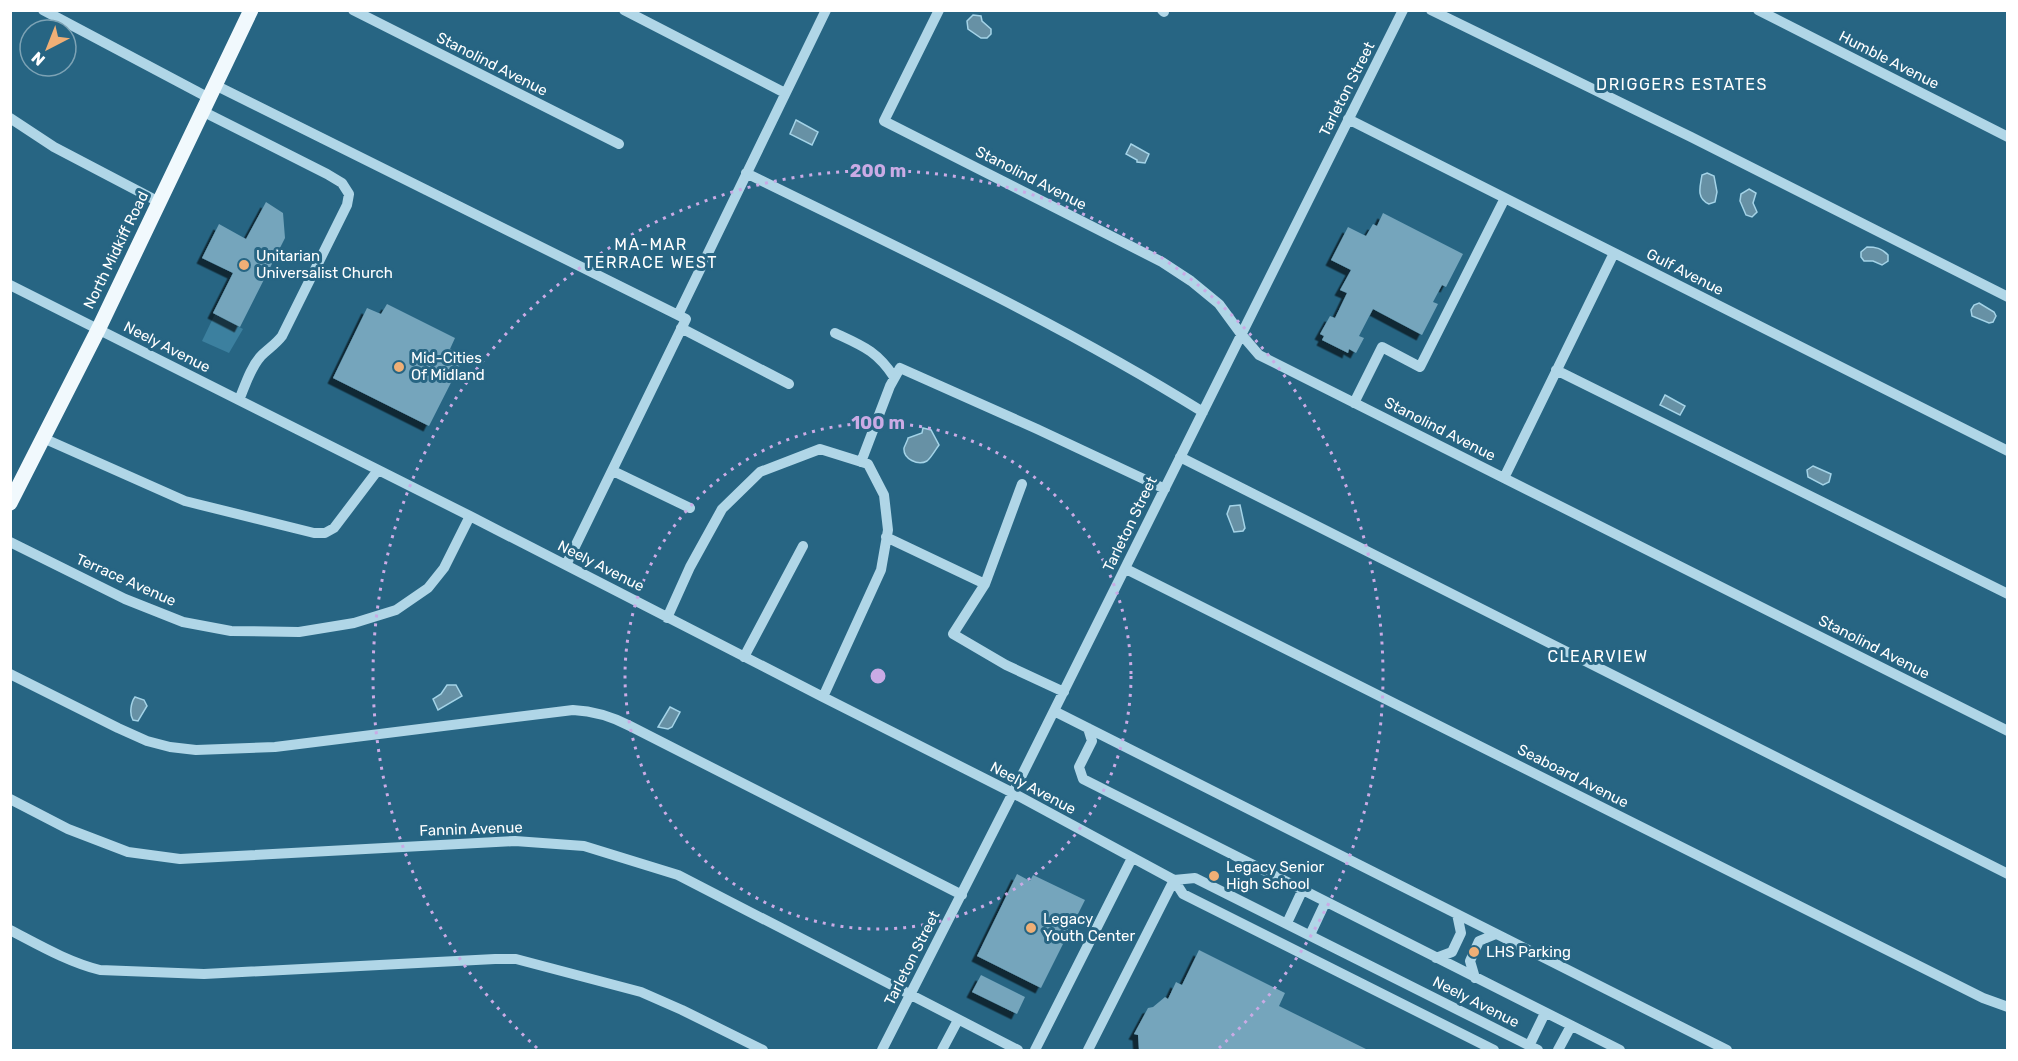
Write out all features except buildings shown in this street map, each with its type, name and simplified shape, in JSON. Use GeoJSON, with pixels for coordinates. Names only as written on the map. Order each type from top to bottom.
{"type":"FeatureCollection","features":[{"type":"Feature","properties":{"kind":"main road","name":"North Midkiff Road"},"geometry":{"type":"LineString","coordinates":[[10,503],[98,330],[251,10]]}},
{"type":"Feature","properties":{"kind":"street"},"geometry":{"type":"LineString","coordinates":[[43,10],[209,98],[686,319],[566,565]]}},
{"type":"Feature","properties":{"kind":"street","name":"Stanolind Avenue"},"geometry":{"type":"LineString","coordinates":[[353,10],[619,144]]}},
{"type":"Feature","properties":{"kind":"street"},"geometry":{"type":"LineString","coordinates":[[624,10],[785,93]]}},
{"type":"Feature","properties":{"kind":"street"},"geometry":{"type":"LineString","coordinates":[[678,315],[826,10]]}},
{"type":"Feature","properties":{"kind":"street","name":"Stanolind Avenue"},"geometry":{"type":"LineString","coordinates":[[939,10],[884,121],[1162,262],[1191,281],[1219,304],[1259,355],[2007,731]]}},
{"type":"Feature","properties":{"kind":"street","name":"Tarleton Street"},"geometry":{"type":"LineString","coordinates":[[882,1050],[1126,569],[1403,10]]}},
{"type":"Feature","properties":{"kind":"street"},"geometry":{"type":"LineString","coordinates":[[1431,10],[1691,137],[2007,297]]}},
{"type":"Feature","properties":{"kind":"street","name":"Humble Avenue"},"geometry":{"type":"LineString","coordinates":[[1758,10],[2007,137]]}},
{"type":"Feature","properties":{"kind":"street"},"geometry":{"type":"LineString","coordinates":[[209,98],[342,183],[349,194],[346,205],[282,336],[261,356],[239,400]]}},
{"type":"Feature","properties":{"kind":"street"},"geometry":{"type":"LineString","coordinates":[[10,118],[54,147],[159,202]]}},
{"type":"Feature","properties":{"kind":"street","name":"Gulf Avenue"},"geometry":{"type":"LineString","coordinates":[[1348,120],[2007,451]]}},
{"type":"Feature","properties":{"kind":"street"},"geometry":{"type":"LineString","coordinates":[[746,173],[1093,346],[1203,412]]}},
{"type":"Feature","properties":{"kind":"street"},"geometry":{"type":"LineString","coordinates":[[1354,403],[1382,347],[1420,367],[1505,198]]}},
{"type":"Feature","properties":{"kind":"street"},"geometry":{"type":"LineString","coordinates":[[1504,478],[1614,253]]}},
{"type":"Feature","properties":{"kind":"street","name":"Neely Avenue"},"geometry":{"type":"LineString","coordinates":[[10,285],[1013,793],[1174,880],[1183,894],[1494,1050]]}},
{"type":"Feature","properties":{"kind":"street"},"geometry":{"type":"LineString","coordinates":[[681,328],[789,384]]}},
{"type":"Feature","properties":{"kind":"street"},"geometry":{"type":"LineString","coordinates":[[835,333],[873,352],[884,361],[894,377]]}},
{"type":"Feature","properties":{"kind":"street"},"geometry":{"type":"LineString","coordinates":[[861,462],[890,386],[900,368],[1165,489]]}},
{"type":"Feature","properties":{"kind":"street"},"geometry":{"type":"LineString","coordinates":[[1556,370],[2007,594]]}},
{"type":"Feature","properties":{"kind":"street"},"geometry":{"type":"LineString","coordinates":[[43,438],[185,501],[314,533],[325,533],[334,528],[378,470]]}},
{"type":"Feature","properties":{"kind":"street"},"geometry":{"type":"LineString","coordinates":[[667,618],[690,567],[722,509],[760,472],[820,448],[868,464],[884,495],[886,537],[881,570],[823,698]]}},
{"type":"Feature","properties":{"kind":"street"},"geometry":{"type":"LineString","coordinates":[[1180,457],[2007,874]]}},
{"type":"Feature","properties":{"kind":"street"},"geometry":{"type":"LineString","coordinates":[[612,471],[690,508]]}},
{"type":"Feature","properties":{"kind":"street"},"geometry":{"type":"LineString","coordinates":[[1022,484],[985,584],[953,634],[1006,665],[1064,692]]}},
{"type":"Feature","properties":{"kind":"street","name":"Terrace Avenue"},"geometry":{"type":"LineString","coordinates":[[10,542],[125,599],[183,622],[231,631],[299,632],[354,623],[396,610],[428,588],[444,568],[470,516]]}},
{"type":"Feature","properties":{"kind":"street"},"geometry":{"type":"LineString","coordinates":[[886,537],[985,584]]}},
{"type":"Feature","properties":{"kind":"street"},"geometry":{"type":"LineString","coordinates":[[744,657],[803,546]]}},
{"type":"Feature","properties":{"kind":"street","name":"Seaboard Avenue"},"geometry":{"type":"LineString","coordinates":[[1126,569],[1983,998],[2007,1007]]}},
{"type":"Feature","properties":{"kind":"street"},"geometry":{"type":"LineString","coordinates":[[10,674],[147,741],[196,750],[275,747],[573,710],[608,715],[962,895]]}},
{"type":"Feature","properties":{"kind":"street"},"geometry":{"type":"LineString","coordinates":[[1054,711],[1727,1050]]}},
{"type":"Feature","properties":{"kind":"street"},"geometry":{"type":"LineString","coordinates":[[1088,728],[1092,741],[1079,767],[1083,778],[1325,903],[1620,1050]]}},
{"type":"Feature","properties":{"kind":"street","name":"Fannin Avenue"},"geometry":{"type":"LineString","coordinates":[[10,799],[68,829],[128,852],[180,859],[515,841],[584,846],[678,875],[1018,1050]]}},
{"type":"Feature","properties":{"kind":"street"},"geometry":{"type":"LineString","coordinates":[[1035,1050],[1132,858]]}},
{"type":"Feature","properties":{"kind":"street","name":"Neely Avenue"},"geometry":{"type":"LineString","coordinates":[[1174,880],[1195,878],[1534,1048]]}},
{"type":"Feature","properties":{"kind":"street"},"geometry":{"type":"LineString","coordinates":[[1088,1050],[1174,880]]}},
{"type":"Feature","properties":{"kind":"street"},"geometry":{"type":"LineString","coordinates":[[1287,923],[1302,891]]}},
{"type":"Feature","properties":{"kind":"street"},"geometry":{"type":"LineString","coordinates":[[1310,935],[1325,903]]}},
{"type":"Feature","properties":{"kind":"street"},"geometry":{"type":"LineString","coordinates":[[1436,958],[1452,952],[1461,933],[1457,914]]}},
{"type":"Feature","properties":{"kind":"street"},"geometry":{"type":"LineString","coordinates":[[10,930],[67,958],[99,970],[204,974],[516,959],[641,992],[763,1050]]}},
{"type":"Feature","properties":{"kind":"street"},"geometry":{"type":"LineString","coordinates":[[1475,978],[1470,962],[1479,941],[1496,934]]}},
{"type":"Feature","properties":{"kind":"street"},"geometry":{"type":"LineString","coordinates":[[1534,1048],[1545,1013]]}},
{"type":"Feature","properties":{"kind":"street"},"geometry":{"type":"LineString","coordinates":[[942,1050],[958,1020]]}},
{"type":"Feature","properties":{"kind":"street"},"geometry":{"type":"LineString","coordinates":[[1558,1050],[1570,1026]]}},
{"type":"Feature","properties":{"kind":"street"},"geometry":{"type":"LineString","coordinates":[[992,1050],[997,1040]]}},
{"type":"Feature","properties":{"kind":"shaded area"},"geometry":{"type":"Polygon","coordinates":[[[973,15],[981,16],[982,21],[991,29],[991,34],[987,38],[981,38],[968,29],[967,21],[973,15]]]}},
{"type":"Feature","properties":{"kind":"shaded area"},"geometry":{"type":"Polygon","coordinates":[[[796,120],[818,132],[812,145],[790,134],[796,120]]]}},
{"type":"Feature","properties":{"kind":"shaded area"},"geometry":{"type":"Polygon","coordinates":[[[1131,144],[1149,154],[1145,163],[1137,162],[1126,154],[1131,144]]]}},
{"type":"Feature","properties":{"kind":"shaded area"},"geometry":{"type":"Polygon","coordinates":[[[1707,173],[1714,176],[1717,192],[1715,202],[1709,204],[1702,199],[1700,192],[1702,175],[1707,173]]]}},
{"type":"Feature","properties":{"kind":"shaded area"},"geometry":{"type":"Polygon","coordinates":[[[1749,189],[1756,193],[1753,203],[1757,212],[1752,217],[1746,215],[1740,201],[1741,194],[1749,189]]]}},
{"type":"Feature","properties":{"kind":"shaded area"},"geometry":{"type":"Polygon","coordinates":[[[1867,247],[1883,251],[1888,255],[1888,261],[1882,265],[1873,261],[1864,261],[1861,252],[1867,247]]]}},
{"type":"Feature","properties":{"kind":"shaded area"},"geometry":{"type":"Polygon","coordinates":[[[1979,303],[1994,312],[1996,316],[1993,322],[1989,323],[1972,316],[1971,310],[1979,303]]]}},
{"type":"Feature","properties":{"kind":"shaded area"},"geometry":{"type":"Polygon","coordinates":[[[215,314],[243,329],[229,353],[202,341],[215,314]]]}},
{"type":"Feature","properties":{"kind":"shaded area"},"geometry":{"type":"Polygon","coordinates":[[[1665,395],[1685,406],[1680,415],[1660,405],[1665,395]]]}},
{"type":"Feature","properties":{"kind":"shaded area"},"geometry":{"type":"Polygon","coordinates":[[[923,428],[931,430],[939,445],[929,460],[919,463],[908,458],[904,448],[908,438],[922,433],[923,428]]]}},
{"type":"Feature","properties":{"kind":"shaded area"},"geometry":{"type":"Polygon","coordinates":[[[1813,466],[1831,474],[1829,482],[1823,485],[1808,477],[1807,470],[1813,466]]]}},
{"type":"Feature","properties":{"kind":"shaded area"},"geometry":{"type":"Polygon","coordinates":[[[1240,505],[1245,528],[1243,531],[1234,532],[1227,514],[1230,506],[1240,505]]]}},
{"type":"Feature","properties":{"kind":"shaded area"},"geometry":{"type":"Polygon","coordinates":[[[447,685],[456,685],[462,696],[438,710],[433,699],[441,694],[447,685]]]}},
{"type":"Feature","properties":{"kind":"shaded area"},"geometry":{"type":"Polygon","coordinates":[[[135,697],[144,700],[147,706],[138,721],[133,720],[131,715],[135,697]]]}},
{"type":"Feature","properties":{"kind":"shaded area"},"geometry":{"type":"Polygon","coordinates":[[[670,707],[680,712],[672,727],[668,729],[658,727],[670,707]]]}},
{"type":"Feature","properties":{"kind":"place","name":"Unitarian Universalist Church"},"geometry":{"type":"Point","coordinates":[244,265]}},
{"type":"Feature","properties":{"kind":"place","name":"Mid-Cities Of Midland"},"geometry":{"type":"Point","coordinates":[399,367]}},
{"type":"Feature","properties":{"kind":"place","name":"Legacy Senior High School"},"geometry":{"type":"Point","coordinates":[1214,876]}},
{"type":"Feature","properties":{"kind":"place","name":"Legacy Youth Center"},"geometry":{"type":"Point","coordinates":[1031,928]}},
{"type":"Feature","properties":{"kind":"place","name":"LHS Parking"},"geometry":{"type":"Point","coordinates":[1474,952]}},
{"type":"Feature","properties":{"kind":"district","name":"DRIGGERS ESTATES"},"geometry":{"type":"Point","coordinates":[1682,84]}},
{"type":"Feature","properties":{"kind":"district","name":"MA-MAR TERRACE WEST"},"geometry":{"type":"Point","coordinates":[651,253]}},
{"type":"Feature","properties":{"kind":"district","name":"CLEARVIEW"},"geometry":{"type":"Point","coordinates":[1598,656]}}]}
